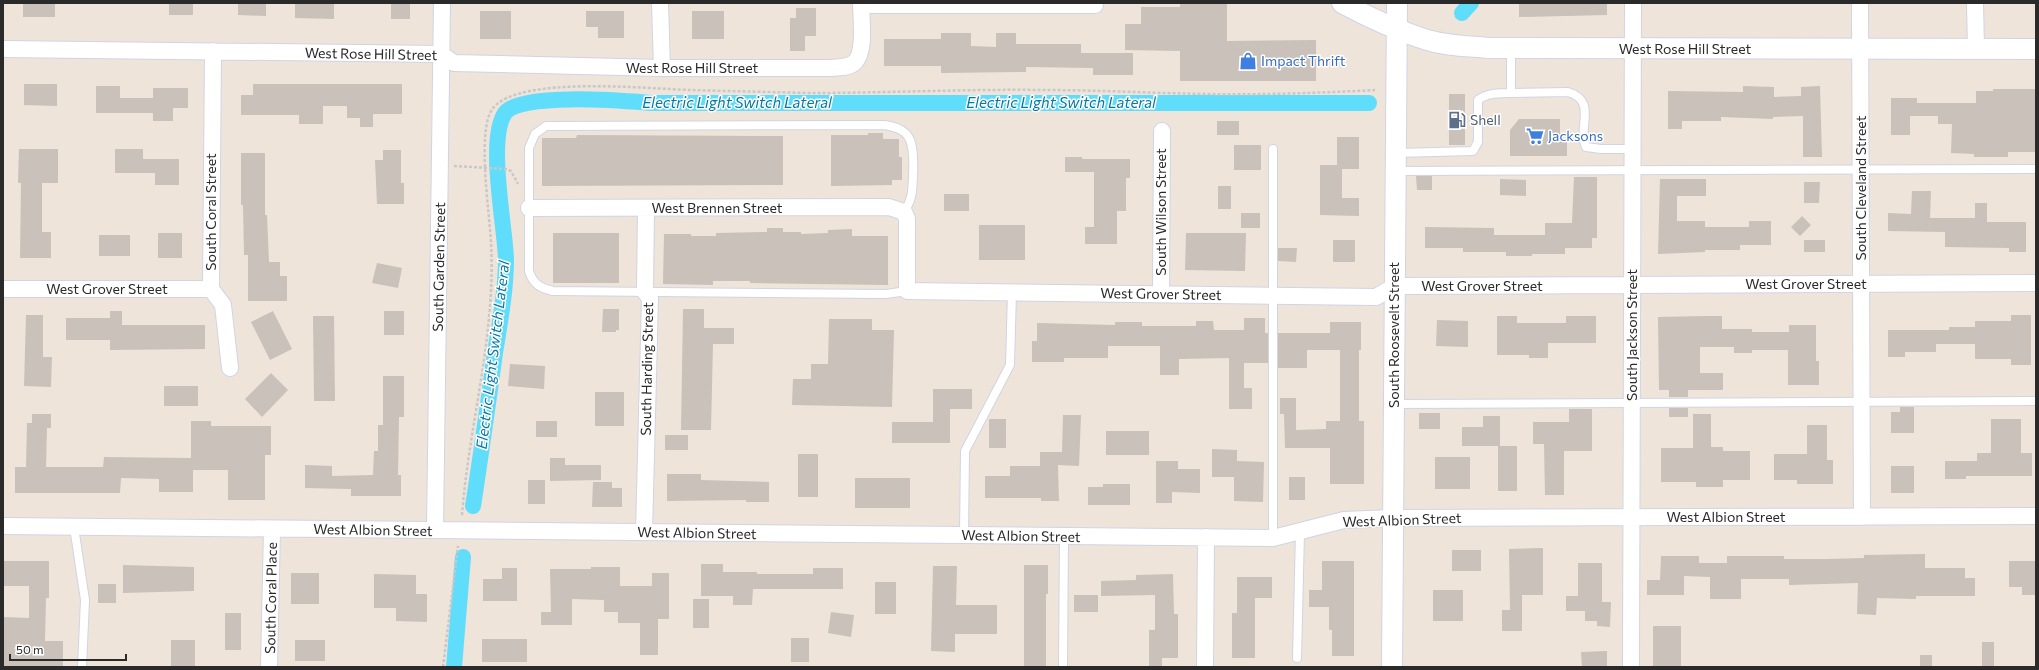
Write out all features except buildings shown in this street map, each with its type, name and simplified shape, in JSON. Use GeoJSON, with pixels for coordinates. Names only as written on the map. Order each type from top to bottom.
{"type":"FeatureCollection","features":[{"type":"Feature","properties":{"kind":"street","name":"South Garden Street"},"geometry":{"type":"LineString","coordinates":[[435,530],[442,3]]}},
{"type":"Feature","properties":{"kind":"street"},"geometry":{"type":"LineString","coordinates":[[660,3],[662,68]]}},
{"type":"Feature","properties":{"kind":"street","name":"West Rose Hill Street"},"geometry":{"type":"LineString","coordinates":[[1342,3],[1371,18],[1425,40],[1447,44],[1511,48],[1633,50],[2036,49]]}},
{"type":"Feature","properties":{"kind":"street","name":"South Roosevelt Street"},"geometry":{"type":"LineString","coordinates":[[1392,667],[1397,3]]}},
{"type":"Feature","properties":{"kind":"street","name":"South Jackson Street"},"geometry":{"type":"LineString","coordinates":[[1631,667],[1633,3]]}},
{"type":"Feature","properties":{"kind":"street","name":"South Cleveland Street"},"geometry":{"type":"LineString","coordinates":[[1860,3],[1862,517]]}},
{"type":"Feature","properties":{"kind":"street"},"geometry":{"type":"LineString","coordinates":[[1975,3],[1976,49]]}},
{"type":"Feature","properties":{"kind":"street","name":"West Rose Hill Street"},"geometry":{"type":"LineString","coordinates":[[3,49],[441,54],[454,63],[662,68],[831,68],[847,67],[855,62],[862,46],[861,4]]}},
{"type":"Feature","properties":{"kind":"street"},"geometry":{"type":"LineString","coordinates":[[861,4],[1095,5]]}},
{"type":"Feature","properties":{"kind":"street","name":"South Coral Street"},"geometry":{"type":"LineString","coordinates":[[213,51],[211,289],[223,305],[230,368]]}},
{"type":"Feature","properties":{"kind":"street","name":"South Wilson Street"},"geometry":{"type":"LineString","coordinates":[[1161,294],[1162,131]]}},
{"type":"Feature","properties":{"kind":"street","name":"West Brennen Street"},"geometry":{"type":"LineString","coordinates":[[529,208],[889,207],[904,212]]}},
{"type":"Feature","properties":{"kind":"street","name":"South Harding Street"},"geometry":{"type":"LineString","coordinates":[[644,532],[650,298],[645,292],[646,208]]}},
{"type":"Feature","properties":{"kind":"street"},"geometry":{"type":"LineString","coordinates":[[904,212],[908,226],[907,291]]}},
{"type":"Feature","properties":{"kind":"street","name":"West Grover Street"},"geometry":{"type":"LineString","coordinates":[[907,291],[1376,297],[1395,286],[2036,284]]}},
{"type":"Feature","properties":{"kind":"street","name":"West Grover Street"},"geometry":{"type":"LineString","coordinates":[[3,289],[211,289]]}},
{"type":"Feature","properties":{"kind":"street","name":"West Albion Street"},"geometry":{"type":"LineString","coordinates":[[3,526],[1273,538],[1344,520],[1393,518],[2036,516]]}},
{"type":"Feature","properties":{"kind":"street","name":"South Coral Place"},"geometry":{"type":"LineString","coordinates":[[270,667],[272,529]]}},
{"type":"Feature","properties":{"kind":"street"},"geometry":{"type":"LineString","coordinates":[[1205,667],[1206,538]]}},
{"type":"Feature","properties":{"kind":"lane"},"geometry":{"type":"LineString","coordinates":[[1511,48],[1511,93]]}},
{"type":"Feature","properties":{"kind":"lane"},"geometry":{"type":"LineString","coordinates":[[1396,162],[1473,151],[1478,142],[1478,100],[1483,96],[1499,93],[1568,92],[1577,94],[1581,100],[1585,112],[1586,147],[1601,149],[1633,149]]}},
{"type":"Feature","properties":{"kind":"lane"},"geometry":{"type":"LineString","coordinates":[[904,212],[910,203],[912,192],[912,145],[904,132],[896,127],[885,125],[546,126],[535,134],[531,140],[529,270],[537,285],[553,291],[886,294],[907,291]]}},
{"type":"Feature","properties":{"kind":"lane"},"geometry":{"type":"LineString","coordinates":[[1273,149],[1273,538]]}},
{"type":"Feature","properties":{"kind":"lane"},"geometry":{"type":"LineString","coordinates":[[1396,162],[1633,170],[2036,169]]}},
{"type":"Feature","properties":{"kind":"lane"},"geometry":{"type":"LineString","coordinates":[[964,535],[965,451],[1010,366],[1012,292]]}},
{"type":"Feature","properties":{"kind":"lane"},"geometry":{"type":"LineString","coordinates":[[1394,404],[2036,401]]}},
{"type":"Feature","properties":{"kind":"lane"},"geometry":{"type":"LineString","coordinates":[[74,527],[85,600],[82,667]]}},
{"type":"Feature","properties":{"kind":"lane"},"geometry":{"type":"LineString","coordinates":[[1297,658],[1300,532]]}},
{"type":"Feature","properties":{"kind":"lane"},"geometry":{"type":"LineString","coordinates":[[1063,667],[1064,536]]}},
{"type":"Feature","properties":{"kind":"path"},"geometry":{"type":"LineString","coordinates":[[443,667],[476,405],[488,341],[492,284],[491,244],[485,167],[487,126],[492,109],[510,95],[556,87],[806,93],[1103,90],[1208,94],[1375,90]]}},
{"type":"Feature","properties":{"kind":"path"},"geometry":{"type":"LineString","coordinates":[[440,165],[506,169]]}},
{"type":"Feature","properties":{"kind":"waterway","name":"Electric Light Switch Lateral"},"geometry":{"type":"LineString","coordinates":[[1462,13],[1471,3]]}},
{"type":"Feature","properties":{"kind":"waterway","name":"Electric Light Switch Lateral"},"geometry":{"type":"LineString","coordinates":[[473,506],[505,282],[506,259],[498,183],[497,142],[500,125],[505,113],[515,106],[530,102],[574,99],[651,103],[1369,103]]}},
{"type":"Feature","properties":{"kind":"waterway","name":"Electric Light Switch Lateral"},"geometry":{"type":"LineString","coordinates":[[454,667],[463,557]]}},
{"type":"Feature","properties":{"kind":"place","name":"Impact Thrift"},"geometry":{"type":"Point","coordinates":[1248,61]}},
{"type":"Feature","properties":{"kind":"place","name":"Shell"},"geometry":{"type":"Point","coordinates":[1457,120]}},
{"type":"Feature","properties":{"kind":"place","name":"Jacksons"},"geometry":{"type":"Point","coordinates":[1535,136]}}]}
